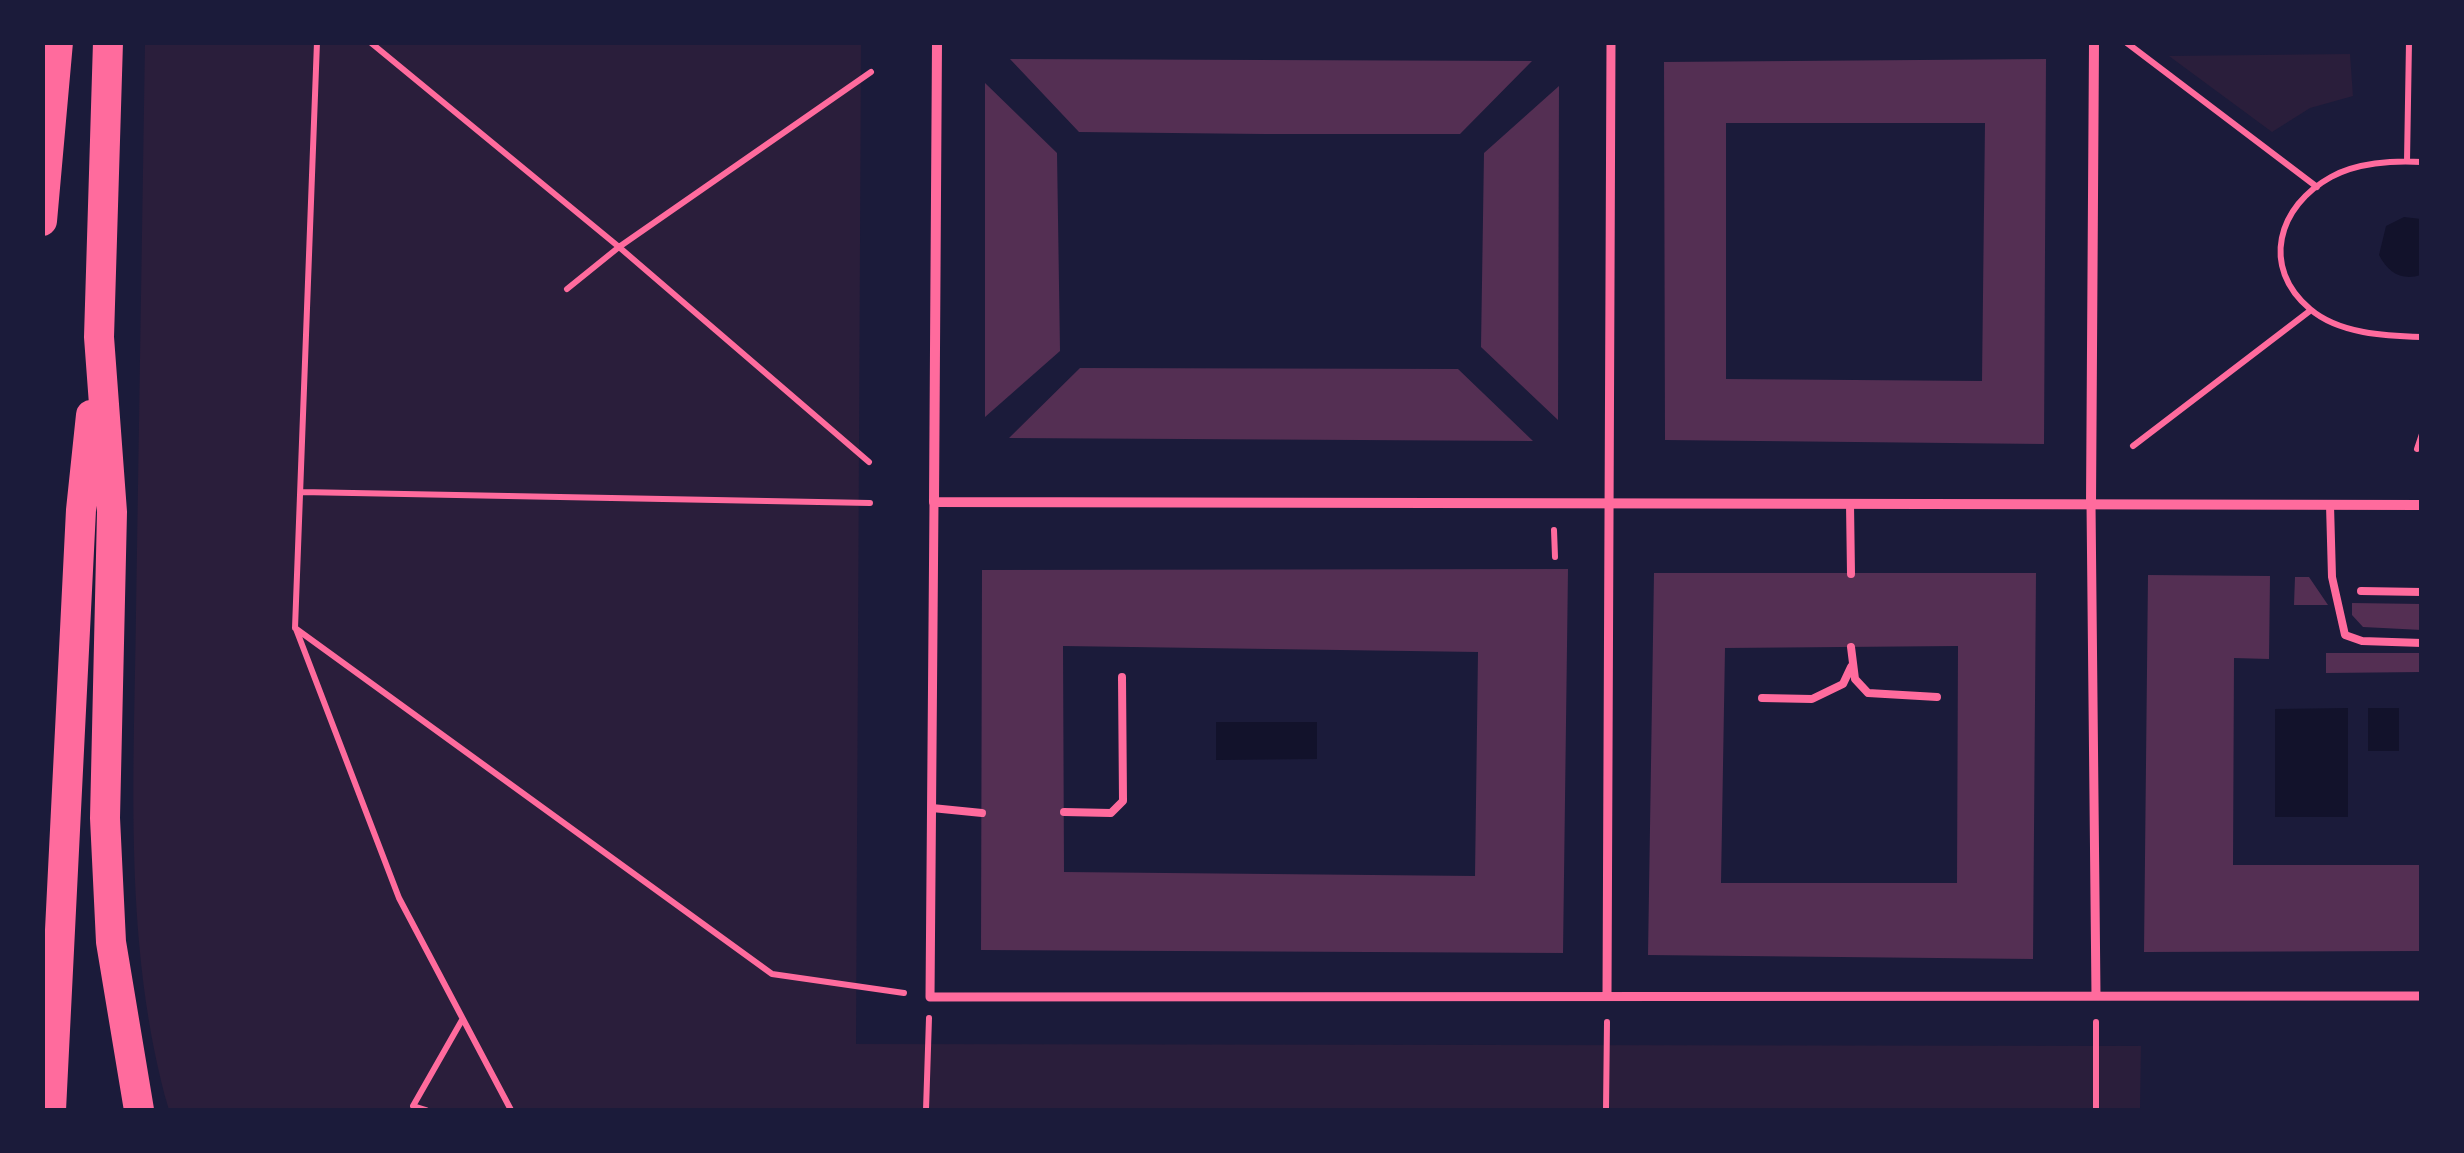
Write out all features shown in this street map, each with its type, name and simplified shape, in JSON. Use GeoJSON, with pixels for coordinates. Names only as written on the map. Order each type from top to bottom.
{"type":"FeatureCollection","features":[{"type":"Feature","properties":{"kind":"highway"},"geometry":{"type":"LineString","coordinates":[[42,221],[58,42]]}},
{"type":"Feature","properties":{"kind":"highway"},"geometry":{"type":"LineString","coordinates":[[51,1110],[81,510],[99,337],[108,42]]}},
{"type":"Feature","properties":{"kind":"highway"},"geometry":{"type":"LineString","coordinates":[[99,337],[112,512],[105,818],[110,924],[139,1110]]}},
{"type":"Feature","properties":{"kind":"street"},"geometry":{"type":"LineString","coordinates":[[938,42],[930,996],[2422,996]]}},
{"type":"Feature","properties":{"kind":"street"},"geometry":{"type":"LineString","coordinates":[[1607,995],[1611,42]]}},
{"type":"Feature","properties":{"kind":"street"},"geometry":{"type":"LineString","coordinates":[[2094,42],[2091,503],[2096,996]]}},
{"type":"Feature","properties":{"kind":"street"},"geometry":{"type":"LineString","coordinates":[[934,502],[2422,505]]}},
{"type":"Feature","properties":{"kind":"lane"},"geometry":{"type":"LineString","coordinates":[[1850,504],[1852,574]]}},
{"type":"Feature","properties":{"kind":"lane"},"geometry":{"type":"LineString","coordinates":[[2330,505],[2332,578],[2345,635],[2362,642],[2422,642]]}},
{"type":"Feature","properties":{"kind":"lane"},"geometry":{"type":"LineString","coordinates":[[2362,590],[2422,592]]}},
{"type":"Feature","properties":{"kind":"lane"},"geometry":{"type":"LineString","coordinates":[[1762,698],[1812,699],[1844,684],[1851,667],[1851,647]]}},
{"type":"Feature","properties":{"kind":"lane"},"geometry":{"type":"LineString","coordinates":[[1851,667],[1868,693],[1938,697]]}},
{"type":"Feature","properties":{"kind":"lane"},"geometry":{"type":"LineString","coordinates":[[1064,812],[1111,813],[1124,801],[1122,677]]}},
{"type":"Feature","properties":{"kind":"lane"},"geometry":{"type":"LineString","coordinates":[[932,808],[982,813]]}},
{"type":"Feature","properties":{"kind":"path"},"geometry":{"type":"LineString","coordinates":[[317,42],[296,628],[400,898],[512,1110]]}},
{"type":"Feature","properties":{"kind":"path"},"geometry":{"type":"LineString","coordinates":[[370,42],[619,247],[869,462]]}},
{"type":"Feature","properties":{"kind":"path"},"geometry":{"type":"LineString","coordinates":[[2407,161],[2408,42]]}},
{"type":"Feature","properties":{"kind":"path"},"geometry":{"type":"LineString","coordinates":[[2128,43],[2317,187]]}},
{"type":"Feature","properties":{"kind":"path"},"geometry":{"type":"LineString","coordinates":[[567,289],[619,247],[871,72]]}},
{"type":"Feature","properties":{"kind":"path"},"geometry":{"type":"LineString","coordinates":[[2422,162],[2368,165],[2332,176],[2298,202],[2278,240],[2285,276],[2311,310],[2348,328],[2422,337]]}},
{"type":"Feature","properties":{"kind":"path"},"geometry":{"type":"LineString","coordinates":[[2132,446],[2311,310]]}},
{"type":"Feature","properties":{"kind":"path"},"geometry":{"type":"LineString","coordinates":[[2417,449],[2422,434]]}},
{"type":"Feature","properties":{"kind":"path"},"geometry":{"type":"LineString","coordinates":[[301,492],[870,503]]}},
{"type":"Feature","properties":{"kind":"path"},"geometry":{"type":"LineString","coordinates":[[1554,530],[1555,557]]}},
{"type":"Feature","properties":{"kind":"path"},"geometry":{"type":"LineString","coordinates":[[296,628],[772,974],[930,996],[926,1110]]}},
{"type":"Feature","properties":{"kind":"path"},"geometry":{"type":"LineString","coordinates":[[1606,1110],[1607,995]]}},
{"type":"Feature","properties":{"kind":"path"},"geometry":{"type":"LineString","coordinates":[[2096,996],[2096,1110]]}},
{"type":"Feature","properties":{"kind":"path"},"geometry":{"type":"LineString","coordinates":[[426,1110],[413,1106],[463,1019]]}},
{"type":"Feature","properties":{"kind":"shaded area"},"geometry":{"type":"Polygon","coordinates":[[[145,43],[861,43],[856,1044],[2141,1046],[2140,1110],[169,1110],[144,988],[134,863],[145,43]]]}},
{"type":"Feature","properties":{"kind":"shaded area"},"geometry":{"type":"Polygon","coordinates":[[[2350,54],[2353,96],[2310,108],[2272,132],[2169,56],[2350,54]]]}},
{"type":"Feature","properties":{"kind":"shaded area"},"geometry":{"type":"Polygon","coordinates":[[[2404,217],[2421,219],[2421,275],[2414,277],[2396,274],[2379,255],[2386,226],[2404,217]]]}},
{"type":"Feature","properties":{"kind":"shaded area"},"geometry":{"type":"Polygon","coordinates":[[[2348,708],[2348,817],[2275,817],[2275,709],[2348,708]]]}},
{"type":"Feature","properties":{"kind":"shaded area"},"geometry":{"type":"Polygon","coordinates":[[[2368,708],[2399,708],[2399,751],[2368,751],[2368,708]]]}},
{"type":"Feature","properties":{"kind":"shaded area"},"geometry":{"type":"Polygon","coordinates":[[[1216,722],[1317,722],[1317,759],[1216,760],[1216,722]]]}},
{"type":"Feature","properties":{"kind":"building"},"geometry":{"type":"Polygon","coordinates":[[[1010,59],[1532,61],[1460,134],[1264,134],[1079,132],[1010,59]]]}},
{"type":"Feature","properties":{"kind":"building"},"geometry":{"type":"Polygon","coordinates":[[[2046,59],[2044,444],[1665,440],[1664,62],[2046,59]],[[1726,123],[1726,379],[1982,381],[1985,123],[1726,123]]]}},
{"type":"Feature","properties":{"kind":"building"},"geometry":{"type":"Polygon","coordinates":[[[985,83],[1057,153],[1060,351],[985,417],[985,83]]]}},
{"type":"Feature","properties":{"kind":"building"},"geometry":{"type":"Polygon","coordinates":[[[1559,86],[1558,420],[1481,347],[1484,153],[1559,86]]]}},
{"type":"Feature","properties":{"kind":"building"},"geometry":{"type":"Polygon","coordinates":[[[1080,368],[1458,369],[1533,441],[1009,438],[1080,368]]]}},
{"type":"Feature","properties":{"kind":"building"},"geometry":{"type":"Polygon","coordinates":[[[1568,569],[1563,953],[981,950],[982,570],[1568,569]],[[1063,646],[1064,872],[1475,876],[1478,652],[1063,646]]]}},
{"type":"Feature","properties":{"kind":"building"},"geometry":{"type":"Polygon","coordinates":[[[1654,573],[2036,573],[2033,959],[1648,955],[1654,573]],[[1958,646],[1725,648],[1721,883],[1957,883],[1958,646]]]}},
{"type":"Feature","properties":{"kind":"building"},"geometry":{"type":"Polygon","coordinates":[[[2148,575],[2270,576],[2269,659],[2234,658],[2233,865],[2422,865],[2422,951],[2144,952],[2148,575]]]}},
{"type":"Feature","properties":{"kind":"building"},"geometry":{"type":"Polygon","coordinates":[[[2295,577],[2309,577],[2328,605],[2294,605],[2295,577]]]}},
{"type":"Feature","properties":{"kind":"building"},"geometry":{"type":"Polygon","coordinates":[[[2352,603],[2422,604],[2422,630],[2363,627],[2352,615],[2352,603]]]}},
{"type":"Feature","properties":{"kind":"building"},"geometry":{"type":"Polygon","coordinates":[[[2326,653],[2422,653],[2422,672],[2326,673],[2326,653]]]}}]}
